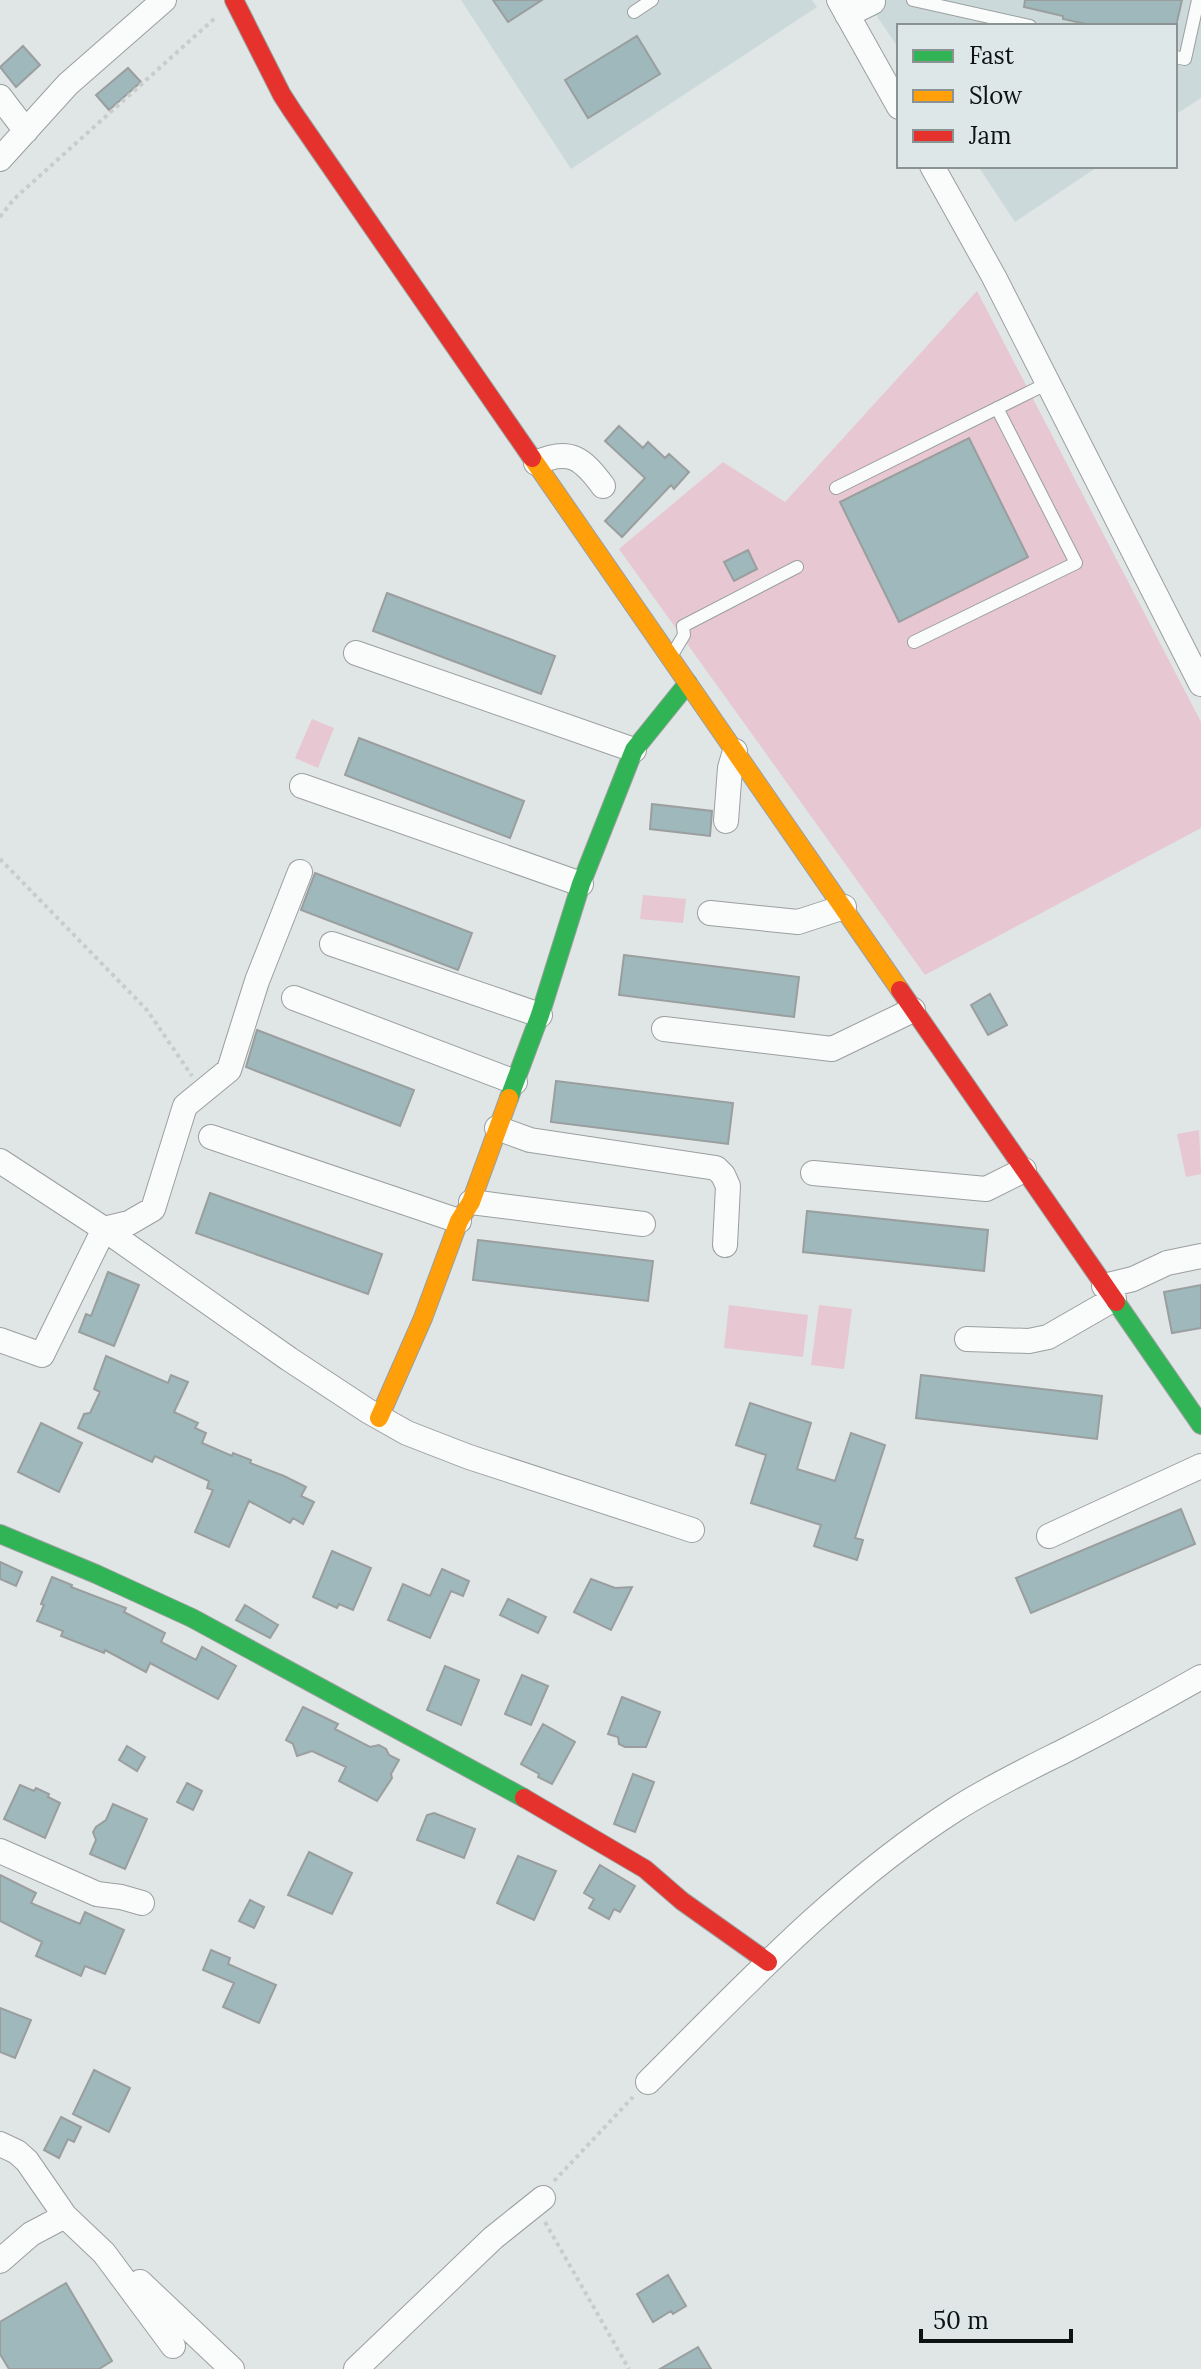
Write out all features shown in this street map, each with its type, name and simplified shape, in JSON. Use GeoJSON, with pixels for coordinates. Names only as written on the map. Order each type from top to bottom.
{"type":"FeatureCollection","features":[{"type":"Feature","properties":{"kind":"street"},"geometry":{"type":"LineString","coordinates":[[234,0],[282,95],[1109,1292],[1193,1398],[1201,1425]]}},
{"type":"Feature","properties":{"kind":"street"},"geometry":{"type":"LineString","coordinates":[[0,159],[68,84],[162,1]]}},
{"type":"Feature","properties":{"kind":"street"},"geometry":{"type":"LineString","coordinates":[[873,1],[843,7],[897,103]]}},
{"type":"Feature","properties":{"kind":"street"},"geometry":{"type":"LineString","coordinates":[[0,97],[26,131]]}},
{"type":"Feature","properties":{"kind":"street"},"geometry":{"type":"LineString","coordinates":[[933,168],[994,277],[1201,684]]}},
{"type":"Feature","properties":{"kind":"street"},"geometry":{"type":"LineString","coordinates":[[536,463],[550,457],[573,456],[589,468],[603,486]]}},
{"type":"Feature","properties":{"kind":"street"},"geometry":{"type":"LineString","coordinates":[[356,653],[634,750]]}},
{"type":"Feature","properties":{"kind":"street"},"geometry":{"type":"LineString","coordinates":[[379,1418],[423,1318],[515,1082],[540,1015],[581,884],[634,750],[688,683]]}},
{"type":"Feature","properties":{"kind":"street"},"geometry":{"type":"LineString","coordinates":[[726,821],[730,768],[735,751]]}},
{"type":"Feature","properties":{"kind":"street"},"geometry":{"type":"LineString","coordinates":[[302,786],[581,884]]}},
{"type":"Feature","properties":{"kind":"street"},"geometry":{"type":"LineString","coordinates":[[104,1229],[129,1223],[153,1209],[185,1106],[229,1070],[257,981],[300,872]]}},
{"type":"Feature","properties":{"kind":"street"},"geometry":{"type":"LineString","coordinates":[[710,913],[798,922],[844,907]]}},
{"type":"Feature","properties":{"kind":"street"},"geometry":{"type":"LineString","coordinates":[[332,944],[540,1015]]}},
{"type":"Feature","properties":{"kind":"street"},"geometry":{"type":"LineString","coordinates":[[294,998],[515,1082]]}},
{"type":"Feature","properties":{"kind":"street"},"geometry":{"type":"LineString","coordinates":[[664,1029],[832,1049],[913,1010]]}},
{"type":"Feature","properties":{"kind":"street"},"geometry":{"type":"LineString","coordinates":[[497,1128],[544,1143],[716,1168],[728,1186],[725,1245]]}},
{"type":"Feature","properties":{"kind":"street"},"geometry":{"type":"LineString","coordinates":[[211,1137],[465,1212],[643,1224]]}},
{"type":"Feature","properties":{"kind":"street"},"geometry":{"type":"LineString","coordinates":[[0,1161],[104,1229],[289,1359],[407,1433],[469,1457],[692,1530]]}},
{"type":"Feature","properties":{"kind":"street"},"geometry":{"type":"LineString","coordinates":[[813,1173],[986,1189],[1024,1170]]}},
{"type":"Feature","properties":{"kind":"street"},"geometry":{"type":"LineString","coordinates":[[0,1340],[42,1355],[104,1229]]}},
{"type":"Feature","properties":{"kind":"street"},"geometry":{"type":"LineString","coordinates":[[967,1339],[1029,1341],[1048,1337],[1109,1292],[1133,1279],[1167,1263],[1201,1256]]}},
{"type":"Feature","properties":{"kind":"street"},"geometry":{"type":"LineString","coordinates":[[1049,1536],[1201,1466]]}},
{"type":"Feature","properties":{"kind":"street"},"geometry":{"type":"LineString","coordinates":[[0,1534],[192,1618],[478,1772],[645,1869],[682,1901],[768,1962]]}},
{"type":"Feature","properties":{"kind":"street"},"geometry":{"type":"LineString","coordinates":[[648,2082],[768,1962],[846,1891],[904,1845],[1014,1774],[1201,1677]]}},
{"type":"Feature","properties":{"kind":"street"},"geometry":{"type":"LineString","coordinates":[[0,1851],[97,1894],[142,1903]]}},
{"type":"Feature","properties":{"kind":"street"},"geometry":{"type":"LineString","coordinates":[[0,2144],[27,2161],[65,2216],[104,2253],[173,2346]]}},
{"type":"Feature","properties":{"kind":"street"},"geometry":{"type":"LineString","coordinates":[[356,2369],[493,2238],[543,2198]]}},
{"type":"Feature","properties":{"kind":"street"},"geometry":{"type":"LineString","coordinates":[[0,2261],[31,2234],[65,2216]]}},
{"type":"Feature","properties":{"kind":"street"},"geometry":{"type":"LineString","coordinates":[[104,2253],[121,2262],[232,2369]]}},
{"type":"Feature","properties":{"kind":"lane"},"geometry":{"type":"LineString","coordinates":[[634,12],[652,0]]}},
{"type":"Feature","properties":{"kind":"lane"},"geometry":{"type":"LineString","coordinates":[[913,0],[1021,24]]}},
{"type":"Feature","properties":{"kind":"lane"},"geometry":{"type":"LineString","coordinates":[[1177,57],[1185,59],[1198,0]]}},
{"type":"Feature","properties":{"kind":"lane"},"geometry":{"type":"LineString","coordinates":[[836,488],[1048,383]]}},
{"type":"Feature","properties":{"kind":"lane"},"geometry":{"type":"LineString","coordinates":[[914,642],[1076,563],[997,408]]}},
{"type":"Feature","properties":{"kind":"lane"},"geometry":{"type":"LineString","coordinates":[[670,657],[684,635],[683,626],[797,567]]}},
{"type":"Feature","properties":{"kind":"path"},"geometry":{"type":"LineString","coordinates":[[0,217],[14,199],[234,0]]}},
{"type":"Feature","properties":{"kind":"path"},"geometry":{"type":"LineString","coordinates":[[0,859],[147,1010],[202,1092]]}},
{"type":"Feature","properties":{"kind":"path"},"geometry":{"type":"LineString","coordinates":[[629,2369],[548,2229],[543,2198],[548,2187],[648,2082]]}},
{"type":"Feature","properties":{"kind":"shaded area"},"geometry":{"type":"Polygon","coordinates":[[[461,0],[812,0],[817,7],[571,169],[461,0]]]}},
{"type":"Feature","properties":{"kind":"shaded area"},"geometry":{"type":"Polygon","coordinates":[[[866,0],[1201,0],[1201,98],[1177,114],[1177,24],[897,24],[897,46],[866,0]]]}},
{"type":"Feature","properties":{"kind":"shaded area"},"geometry":{"type":"Polygon","coordinates":[[[979,168],[1096,168],[1015,222],[979,168]]]}},
{"type":"Feature","properties":{"kind":"shaded area"},"geometry":{"type":"Polygon","coordinates":[[[977,291],[1201,722],[1201,828],[925,975],[619,549],[723,462],[785,502],[977,291]]]}},
{"type":"Feature","properties":{"kind":"shaded area"},"geometry":{"type":"Polygon","coordinates":[[[312,719],[334,728],[318,768],[295,758],[312,719]]]}},
{"type":"Feature","properties":{"kind":"shaded area"},"geometry":{"type":"Polygon","coordinates":[[[643,895],[686,899],[683,923],[640,919],[643,895]]]}},
{"type":"Feature","properties":{"kind":"shaded area"},"geometry":{"type":"Polygon","coordinates":[[[1199,1130],[1201,1174],[1186,1177],[1177,1134],[1199,1130]]]}},
{"type":"Feature","properties":{"kind":"shaded area"},"geometry":{"type":"Polygon","coordinates":[[[729,1305],[808,1315],[803,1357],[724,1348],[729,1305]]]}},
{"type":"Feature","properties":{"kind":"shaded area"},"geometry":{"type":"Polygon","coordinates":[[[819,1305],[852,1309],[844,1369],[811,1365],[819,1305]]]}},
{"type":"Feature","properties":{"kind":"building"},"geometry":{"type":"Polygon","coordinates":[[[493,0],[542,0],[508,22],[493,0]]]}},
{"type":"Feature","properties":{"kind":"building"},"geometry":{"type":"Polygon","coordinates":[[[1025,0],[1182,0],[1176,24],[1086,24],[1024,7],[1025,0]]]}},
{"type":"Feature","properties":{"kind":"building"},"geometry":{"type":"Polygon","coordinates":[[[637,36],[660,74],[588,118],[565,80],[637,36]]]}},
{"type":"Feature","properties":{"kind":"building"},"geometry":{"type":"Polygon","coordinates":[[[23,46],[40,65],[16,87],[0,67],[23,46]]]}},
{"type":"Feature","properties":{"kind":"building"},"geometry":{"type":"Polygon","coordinates":[[[128,68],[141,82],[109,110],[96,95],[128,68]]]}},
{"type":"Feature","properties":{"kind":"building"},"geometry":{"type":"Polygon","coordinates":[[[619,426],[643,448],[648,442],[665,458],[669,454],[689,472],[674,489],[671,485],[622,537],[605,521],[645,478],[605,441],[619,426]]]}},
{"type":"Feature","properties":{"kind":"building"},"geometry":{"type":"Polygon","coordinates":[[[969,438],[1028,557],[899,622],[840,502],[969,438]]]}},
{"type":"Feature","properties":{"kind":"building"},"geometry":{"type":"Polygon","coordinates":[[[748,550],[757,569],[734,581],[724,562],[748,550]]]}},
{"type":"Feature","properties":{"kind":"building"},"geometry":{"type":"Polygon","coordinates":[[[387,593],[555,656],[541,694],[373,631],[387,593]]]}},
{"type":"Feature","properties":{"kind":"building"},"geometry":{"type":"Polygon","coordinates":[[[359,738],[524,801],[510,838],[345,775],[359,738]]]}},
{"type":"Feature","properties":{"kind":"building"},"geometry":{"type":"Polygon","coordinates":[[[652,804],[712,811],[710,836],[650,829],[652,804]]]}},
{"type":"Feature","properties":{"kind":"building"},"geometry":{"type":"Polygon","coordinates":[[[315,873],[472,933],[458,970],[301,910],[315,873]]]}},
{"type":"Feature","properties":{"kind":"building"},"geometry":{"type":"Polygon","coordinates":[[[624,955],[799,977],[794,1017],[619,995],[624,955]]]}},
{"type":"Feature","properties":{"kind":"building"},"geometry":{"type":"Polygon","coordinates":[[[990,994],[1007,1025],[988,1035],[971,1005],[990,994]]]}},
{"type":"Feature","properties":{"kind":"building"},"geometry":{"type":"Polygon","coordinates":[[[257,1030],[414,1090],[400,1126],[246,1067],[257,1030]]]}},
{"type":"Feature","properties":{"kind":"building"},"geometry":{"type":"Polygon","coordinates":[[[556,1081],[733,1103],[728,1144],[551,1122],[556,1081]]]}},
{"type":"Feature","properties":{"kind":"building"},"geometry":{"type":"Polygon","coordinates":[[[210,1193],[382,1254],[368,1294],[196,1233],[210,1193]]]}},
{"type":"Feature","properties":{"kind":"building"},"geometry":{"type":"Polygon","coordinates":[[[807,1211],[988,1230],[984,1271],[803,1252],[807,1211]]]}},
{"type":"Feature","properties":{"kind":"building"},"geometry":{"type":"Polygon","coordinates":[[[478,1240],[653,1261],[648,1301],[473,1280],[478,1240]]]}},
{"type":"Feature","properties":{"kind":"building"},"geometry":{"type":"Polygon","coordinates":[[[108,1272],[139,1285],[114,1346],[79,1332],[86,1314],[91,1316],[108,1272]]]}},
{"type":"Feature","properties":{"kind":"building"},"geometry":{"type":"Polygon","coordinates":[[[1201,1285],[1201,1328],[1172,1333],[1164,1292],[1201,1285]]]}},
{"type":"Feature","properties":{"kind":"building"},"geometry":{"type":"Polygon","coordinates":[[[106,1356],[168,1383],[171,1375],[188,1382],[174,1412],[198,1423],[195,1428],[206,1433],[202,1443],[232,1456],[233,1453],[251,1460],[250,1463],[306,1487],[301,1496],[314,1502],[303,1524],[293,1518],[290,1523],[249,1501],[229,1547],[195,1532],[213,1490],[207,1488],[209,1481],[155,1456],[152,1462],[78,1428],[84,1414],[90,1413],[100,1392],[94,1389],[106,1356]]]}},
{"type":"Feature","properties":{"kind":"building"},"geometry":{"type":"Polygon","coordinates":[[[921,1375],[1102,1396],[1097,1439],[916,1418],[921,1375]]]}},
{"type":"Feature","properties":{"kind":"building"},"geometry":{"type":"Polygon","coordinates":[[[750,1403],[811,1423],[797,1469],[835,1481],[851,1433],[885,1445],[855,1538],[863,1540],[857,1560],[814,1546],[821,1525],[751,1503],[766,1455],[736,1445],[750,1403]]]}},
{"type":"Feature","properties":{"kind":"building"},"geometry":{"type":"Polygon","coordinates":[[[41,1423],[82,1443],[59,1492],[18,1472],[41,1423]]]}},
{"type":"Feature","properties":{"kind":"building"},"geometry":{"type":"Polygon","coordinates":[[[1181,1509],[1195,1544],[1031,1613],[1016,1578],[1181,1509]]]}},
{"type":"Feature","properties":{"kind":"building"},"geometry":{"type":"Polygon","coordinates":[[[332,1551],[371,1568],[353,1610],[339,1604],[337,1608],[313,1597],[332,1551]]]}},
{"type":"Feature","properties":{"kind":"building"},"geometry":{"type":"Polygon","coordinates":[[[0,1562],[22,1572],[16,1586],[0,1579],[0,1562]]]}},
{"type":"Feature","properties":{"kind":"building"},"geometry":{"type":"Polygon","coordinates":[[[442,1569],[469,1581],[463,1596],[451,1591],[430,1638],[388,1620],[403,1584],[430,1596],[442,1569]]]}},
{"type":"Feature","properties":{"kind":"building"},"geometry":{"type":"Polygon","coordinates":[[[52,1577],[126,1608],[124,1612],[165,1633],[161,1642],[196,1660],[202,1647],[236,1666],[218,1699],[150,1663],[146,1672],[105,1650],[104,1653],[61,1636],[63,1631],[37,1621],[52,1577]]]}},
{"type":"Feature","properties":{"kind":"building"},"geometry":{"type":"Polygon","coordinates":[[[591,1579],[615,1588],[632,1587],[611,1630],[574,1612],[591,1579]]]}},
{"type":"Feature","properties":{"kind":"building"},"geometry":{"type":"Polygon","coordinates":[[[508,1599],[546,1617],[538,1633],[500,1615],[508,1599]]]}},
{"type":"Feature","properties":{"kind":"building"},"geometry":{"type":"Polygon","coordinates":[[[245,1605],[278,1625],[270,1638],[236,1620],[245,1605]]]}},
{"type":"Feature","properties":{"kind":"building"},"geometry":{"type":"Polygon","coordinates":[[[445,1666],[479,1680],[461,1725],[427,1710],[445,1666]]]}},
{"type":"Feature","properties":{"kind":"building"},"geometry":{"type":"Polygon","coordinates":[[[522,1675],[548,1686],[531,1725],[505,1714],[522,1675]]]}},
{"type":"Feature","properties":{"kind":"building"},"geometry":{"type":"Polygon","coordinates":[[[622,1697],[660,1712],[646,1747],[625,1747],[619,1744],[618,1737],[608,1734],[622,1697]]]}},
{"type":"Feature","properties":{"kind":"building"},"geometry":{"type":"Polygon","coordinates":[[[303,1707],[338,1724],[335,1729],[370,1747],[379,1745],[399,1760],[377,1801],[339,1781],[346,1767],[312,1751],[297,1756],[293,1744],[286,1740],[303,1707]]]}},
{"type":"Feature","properties":{"kind":"building"},"geometry":{"type":"Polygon","coordinates":[[[543,1724],[575,1742],[552,1784],[521,1764],[543,1724]]]}},
{"type":"Feature","properties":{"kind":"building"},"geometry":{"type":"Polygon","coordinates":[[[127,1746],[145,1757],[137,1771],[119,1760],[127,1746]]]}},
{"type":"Feature","properties":{"kind":"building"},"geometry":{"type":"Polygon","coordinates":[[[633,1774],[654,1782],[635,1832],[614,1824],[633,1774]]]}},
{"type":"Feature","properties":{"kind":"building"},"geometry":{"type":"Polygon","coordinates":[[[187,1783],[202,1791],[193,1810],[177,1802],[187,1783]]]}},
{"type":"Feature","properties":{"kind":"building"},"geometry":{"type":"Polygon","coordinates":[[[20,1785],[34,1791],[36,1788],[60,1803],[45,1838],[4,1819],[20,1785]]]}},
{"type":"Feature","properties":{"kind":"building"},"geometry":{"type":"Polygon","coordinates":[[[113,1804],[147,1819],[125,1869],[90,1854],[96,1840],[93,1832],[106,1820],[113,1804]]]}},
{"type":"Feature","properties":{"kind":"building"},"geometry":{"type":"Polygon","coordinates":[[[434,1813],[475,1829],[464,1858],[417,1840],[427,1815],[434,1813]]]}},
{"type":"Feature","properties":{"kind":"building"},"geometry":{"type":"Polygon","coordinates":[[[309,1852],[352,1873],[332,1914],[288,1895],[309,1852]]]}},
{"type":"Feature","properties":{"kind":"building"},"geometry":{"type":"Polygon","coordinates":[[[518,1856],[556,1871],[534,1920],[497,1903],[518,1856]]]}},
{"type":"Feature","properties":{"kind":"building"},"geometry":{"type":"Polygon","coordinates":[[[600,1865],[635,1886],[620,1912],[614,1909],[609,1919],[589,1908],[594,1899],[584,1893],[600,1865]]]}},
{"type":"Feature","properties":{"kind":"building"},"geometry":{"type":"Polygon","coordinates":[[[0,1875],[36,1893],[31,1903],[80,1924],[85,1912],[124,1930],[105,1974],[85,1966],[81,1976],[36,1956],[42,1942],[0,1921],[0,1875]]]}},
{"type":"Feature","properties":{"kind":"building"},"geometry":{"type":"Polygon","coordinates":[[[250,1900],[264,1907],[254,1928],[239,1921],[250,1900]]]}},
{"type":"Feature","properties":{"kind":"building"},"geometry":{"type":"Polygon","coordinates":[[[211,1950],[230,1958],[228,1964],[276,1985],[259,2023],[223,2007],[234,1983],[203,1970],[211,1950]]]}},
{"type":"Feature","properties":{"kind":"building"},"geometry":{"type":"Polygon","coordinates":[[[0,2008],[31,2020],[15,2058],[0,2052],[0,2008]]]}},
{"type":"Feature","properties":{"kind":"building"},"geometry":{"type":"Polygon","coordinates":[[[94,2070],[130,2088],[109,2132],[73,2114],[94,2070]]]}},
{"type":"Feature","properties":{"kind":"building"},"geometry":{"type":"Polygon","coordinates":[[[61,2117],[81,2127],[74,2142],[68,2139],[59,2158],[44,2150],[61,2117]]]}},
{"type":"Feature","properties":{"kind":"building"},"geometry":{"type":"Polygon","coordinates":[[[668,2275],[686,2306],[653,2322],[637,2294],[668,2275]]]}},
{"type":"Feature","properties":{"kind":"building"},"geometry":{"type":"Polygon","coordinates":[[[66,2283],[112,2361],[99,2369],[9,2369],[0,2354],[0,2322],[66,2283]]]}},
{"type":"Feature","properties":{"kind":"building"},"geometry":{"type":"Polygon","coordinates":[[[698,2347],[711,2369],[660,2369],[698,2347]]]}},
{"type":"Feature","properties":{"kind":"traffic: fast"},"geometry":{"type":"LineString","coordinates":[[509,1098],[540,1015],[581,884],[634,750],[688,683]]}},
{"type":"Feature","properties":{"kind":"traffic: fast"},"geometry":{"type":"LineString","coordinates":[[1116,1302],[1201,1425]]}},
{"type":"Feature","properties":{"kind":"traffic: fast"},"geometry":{"type":"LineString","coordinates":[[0,1534],[192,1618],[524,1798]]}},
{"type":"Feature","properties":{"kind":"traffic: slow"},"geometry":{"type":"LineString","coordinates":[[532,458],[900,990]]}},
{"type":"Feature","properties":{"kind":"traffic: slow"},"geometry":{"type":"LineString","coordinates":[[379,1418],[423,1318],[459,1221],[471,1202],[509,1098]]}},
{"type":"Feature","properties":{"kind":"traffic: jam"},"geometry":{"type":"LineString","coordinates":[[234,0],[293,112],[532,458]]}},
{"type":"Feature","properties":{"kind":"traffic: jam"},"geometry":{"type":"LineString","coordinates":[[900,990],[1116,1302]]}},
{"type":"Feature","properties":{"kind":"traffic: jam"},"geometry":{"type":"LineString","coordinates":[[524,1798],[645,1869],[682,1901],[768,1962]]}}]}
